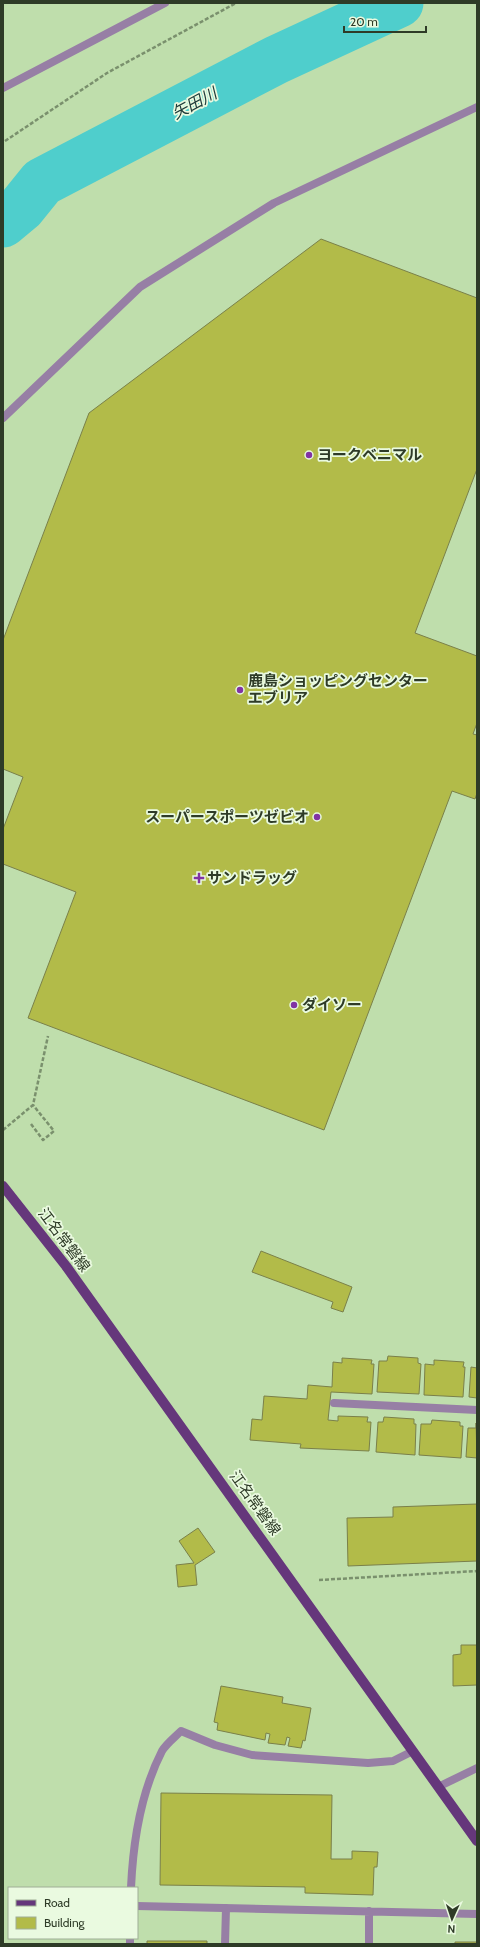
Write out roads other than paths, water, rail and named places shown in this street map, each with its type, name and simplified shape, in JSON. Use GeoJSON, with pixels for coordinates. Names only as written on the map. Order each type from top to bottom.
{"type":"FeatureCollection","features":[{"type":"Feature","properties":{"kind":"main road","name":"江名常磐線"},"geometry":{"type":"LineString","coordinates":[[3,1186],[66,1266],[477,1841]]}},
{"type":"Feature","properties":{"kind":"street"},"geometry":{"type":"LineString","coordinates":[[3,88],[165,3]]}},
{"type":"Feature","properties":{"kind":"street"},"geometry":{"type":"LineString","coordinates":[[3,418],[140,287],[274,203],[477,107]]}},
{"type":"Feature","properties":{"kind":"street"},"geometry":{"type":"LineString","coordinates":[[334,1403],[477,1410]]}},
{"type":"Feature","properties":{"kind":"street"},"geometry":{"type":"LineString","coordinates":[[131,1887],[132,1867],[145,1792],[163,1750],[181,1731],[215,1745],[252,1755],[368,1763],[393,1761],[413,1751]]}},
{"type":"Feature","properties":{"kind":"street"},"geometry":{"type":"LineString","coordinates":[[438,1787],[477,1768]]}},
{"type":"Feature","properties":{"kind":"street"},"geometry":{"type":"LineString","coordinates":[[138,1906],[477,1914]]}},
{"type":"Feature","properties":{"kind":"street"},"geometry":{"type":"LineString","coordinates":[[226,1908],[226,1944]]}},
{"type":"Feature","properties":{"kind":"street"},"geometry":{"type":"LineString","coordinates":[[369,1911],[369,1944]]}},
{"type":"Feature","properties":{"kind":"waterway","name":"矢田川"},"geometry":{"type":"LineString","coordinates":[[3,223],[21,208],[42,182],[276,60],[399,3]]}},
{"type":"Feature","properties":{"kind":"place","name":"ヨークベニマル"},"geometry":{"type":"Point","coordinates":[309,455]}},
{"type":"Feature","properties":{"kind":"place","name":"鹿島ショッピングセンター エブリア"},"geometry":{"type":"Point","coordinates":[240,690]}},
{"type":"Feature","properties":{"kind":"place","name":"スーパースポーツゼビオ"},"geometry":{"type":"Point","coordinates":[317,817]}},
{"type":"Feature","properties":{"kind":"place","name":"サンドラッグ"},"geometry":{"type":"Point","coordinates":[199,878]}},
{"type":"Feature","properties":{"kind":"place","name":"ダイソー"},"geometry":{"type":"Point","coordinates":[294,1005]}}]}
